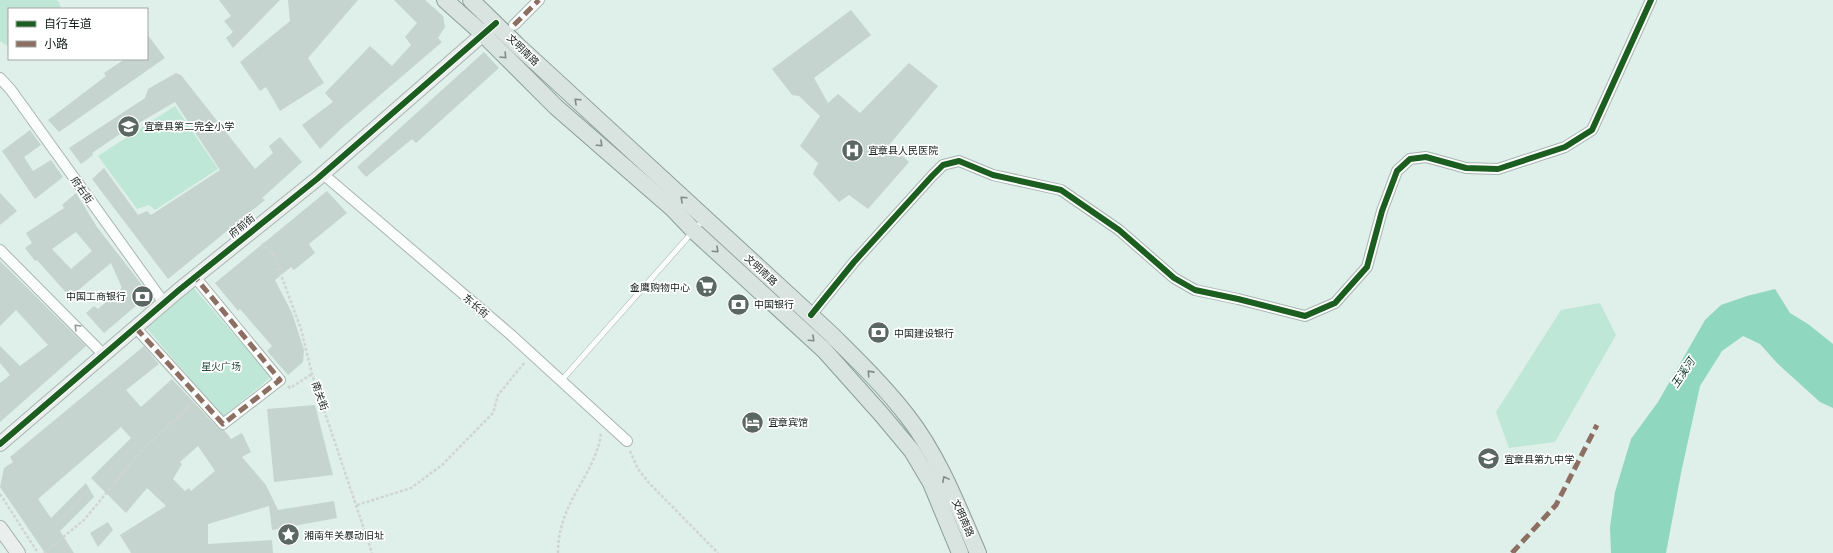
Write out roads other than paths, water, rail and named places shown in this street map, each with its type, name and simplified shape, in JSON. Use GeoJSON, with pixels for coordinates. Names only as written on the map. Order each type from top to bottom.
{"type":"FeatureCollection","features":[{"type":"Feature","properties":{"kind":"main road"},"geometry":{"type":"LineString","coordinates":[[446,0],[483,34],[556,107],[672,209],[824,350],[912,451],[931,483],[960,553]]}},
{"type":"Feature","properties":{"kind":"main road","name":"文明南路"},"geometry":{"type":"LineString","coordinates":[[471,0],[517,45],[810,315],[869,372],[908,417],[925,442],[956,500],[978,553]]}},
{"type":"Feature","properties":{"kind":"street"},"geometry":{"type":"LineString","coordinates":[[514,25],[538,0]]}},
{"type":"Feature","properties":{"kind":"street"},"geometry":{"type":"LineString","coordinates":[[810,315],[854,262],[943,165],[959,161],[993,175],[1061,190],[1119,230],[1174,278],[1196,290],[1238,298],[1305,316],[1335,303],[1368,268],[1382,211],[1397,171],[1410,159],[1426,156],[1466,168],[1498,169],[1565,147],[1592,130],[1651,0]]}},
{"type":"Feature","properties":{"kind":"street","name":"府前街"},"geometry":{"type":"LineString","coordinates":[[0,444],[194,277],[322,174],[496,23]]}},
{"type":"Feature","properties":{"kind":"street","name":"府右街"},"geometry":{"type":"LineString","coordinates":[[0,79],[12,90],[164,303]]}},
{"type":"Feature","properties":{"kind":"street","name":"东长街"},"geometry":{"type":"LineString","coordinates":[[322,174],[532,354],[627,441]]}},
{"type":"Feature","properties":{"kind":"street"},"geometry":{"type":"LineString","coordinates":[[0,250],[104,355]]}},
{"type":"Feature","properties":{"kind":"street"},"geometry":{"type":"LineString","coordinates":[[136,328],[223,424],[280,380],[194,277]]}},
{"type":"Feature","properties":{"kind":"street"},"geometry":{"type":"LineString","coordinates":[[0,528],[18,553]]}},
{"type":"Feature","properties":{"kind":"lane"},"geometry":{"type":"LineString","coordinates":[[561,381],[705,218]]}},
{"type":"Feature","properties":{"kind":"water","name":"玉溪河"},"geometry":{"type":"Polygon","coordinates":[[[1775,289],[1790,313],[1808,324],[1833,344],[1833,408],[1820,402],[1777,363],[1760,344],[1743,336],[1722,351],[1700,386],[1681,473],[1666,553],[1611,553],[1610,527],[1615,492],[1631,439],[1658,402],[1705,320],[1721,305],[1747,296],[1775,289]]]}},
{"type":"Feature","properties":{"kind":"place","name":"宜章县第二完全小学"},"geometry":{"type":"Point","coordinates":[129,126]}},
{"type":"Feature","properties":{"kind":"place","name":"宜章县人民医院"},"geometry":{"type":"Point","coordinates":[853,150]}},
{"type":"Feature","properties":{"kind":"place","name":"金鹰购物中心"},"geometry":{"type":"Point","coordinates":[706,287]}},
{"type":"Feature","properties":{"kind":"place","name":"中国工商银行"},"geometry":{"type":"Point","coordinates":[142,296]}},
{"type":"Feature","properties":{"kind":"place","name":"中国银行"},"geometry":{"type":"Point","coordinates":[739,304]}},
{"type":"Feature","properties":{"kind":"place","name":"中国建设银行"},"geometry":{"type":"Point","coordinates":[879,333]}},
{"type":"Feature","properties":{"kind":"place","name":"宜章宾馆"},"geometry":{"type":"Point","coordinates":[752,422]}},
{"type":"Feature","properties":{"kind":"place","name":"宜章县第九中学"},"geometry":{"type":"Point","coordinates":[1489,459]}},
{"type":"Feature","properties":{"kind":"place","name":"湘南年关暴动旧址"},"geometry":{"type":"Point","coordinates":[289,535]}},
{"type":"Feature","properties":{"kind":"park label","name":"星火广场"},"geometry":{"type":"Point","coordinates":[221,366]}}]}
